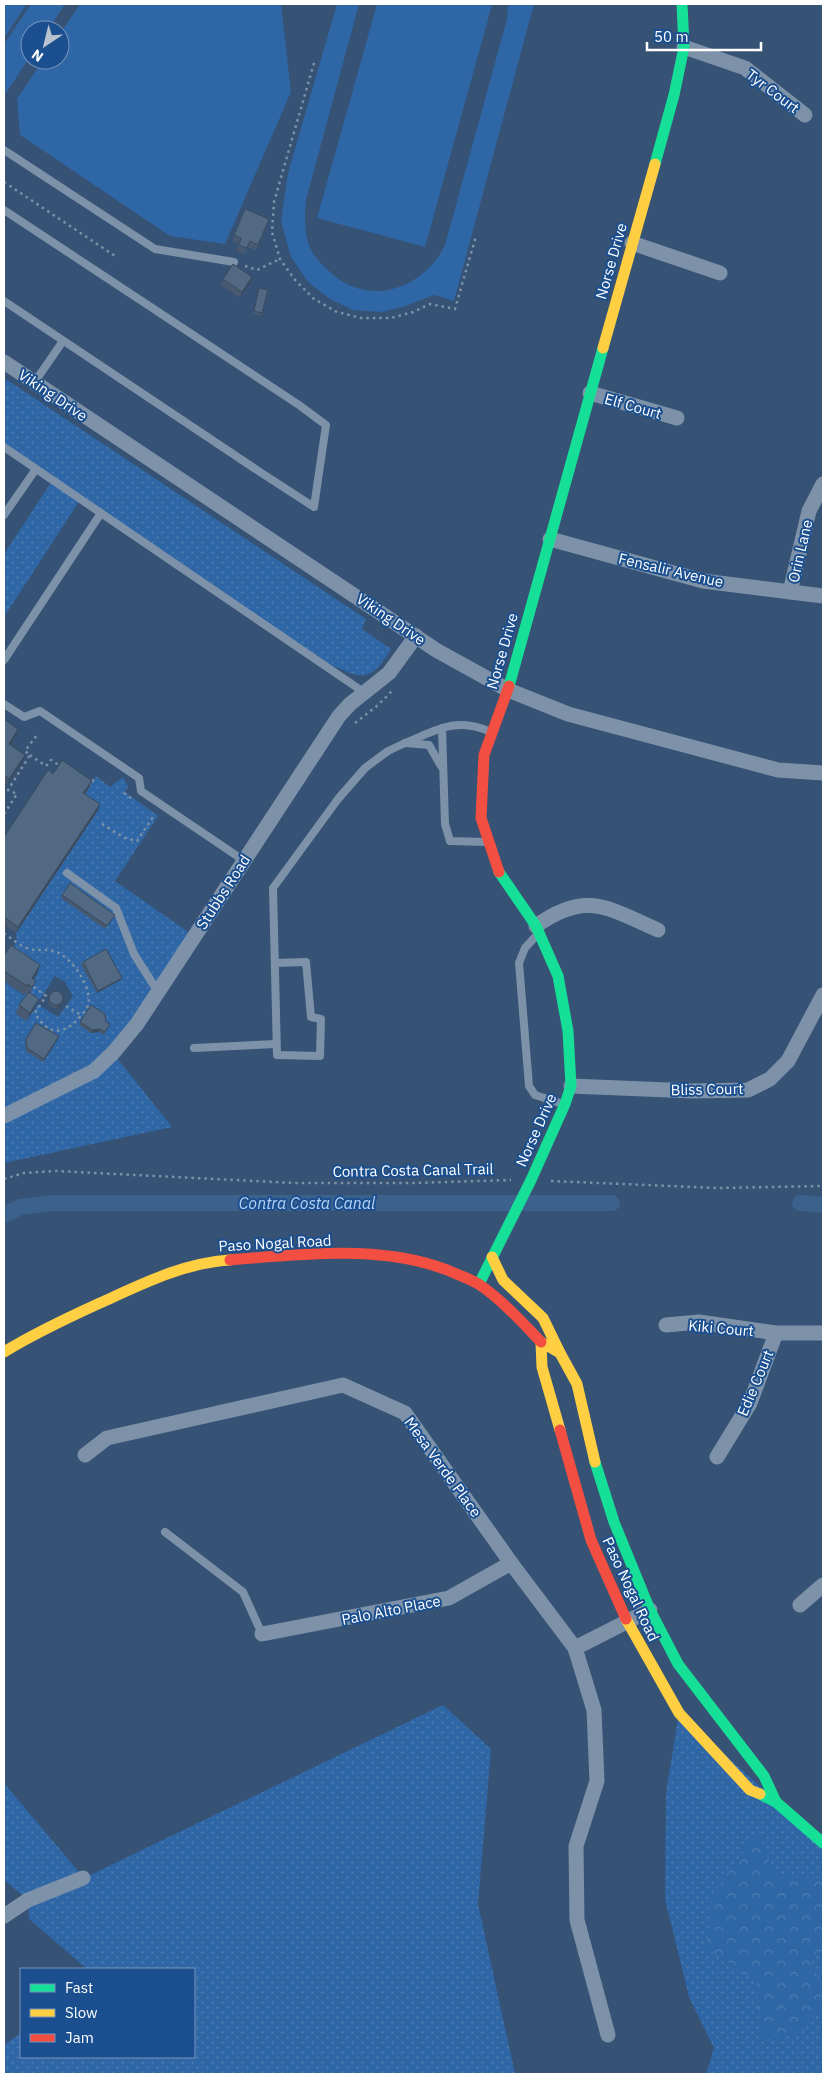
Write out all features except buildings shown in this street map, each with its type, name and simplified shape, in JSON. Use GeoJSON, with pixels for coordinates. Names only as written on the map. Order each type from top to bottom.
{"type":"FeatureCollection","features":[{"type":"Feature","properties":{"kind":"street","name":"Norse Drive"},"geometry":{"type":"LineString","coordinates":[[478,1284],[528,1185],[565,1104],[571,1086],[568,1031],[558,976],[538,930],[498,870],[480,818],[484,755],[508,690],[674,95],[684,47],[682,4]]}},
{"type":"Feature","properties":{"kind":"street","name":"Tyr Court"},"geometry":{"type":"LineString","coordinates":[[684,47],[745,68],[805,115]]}},
{"type":"Feature","properties":{"kind":"street"},"geometry":{"type":"LineString","coordinates":[[632,243],[720,273]]}},
{"type":"Feature","properties":{"kind":"street","name":"Viking Drive"},"geometry":{"type":"LineString","coordinates":[[4,362],[416,636],[508,690],[568,714],[664,741],[778,770],[823,773]]}},
{"type":"Feature","properties":{"kind":"street","name":"Elf Court"},"geometry":{"type":"LineString","coordinates":[[590,393],[677,418]]}},
{"type":"Feature","properties":{"kind":"street","name":"Orin Lane"},"geometry":{"type":"LineString","coordinates":[[790,592],[809,511],[823,484]]}},
{"type":"Feature","properties":{"kind":"street","name":"Fensalir Avenue"},"geometry":{"type":"LineString","coordinates":[[550,539],[703,581],[823,596]]}},
{"type":"Feature","properties":{"kind":"street","name":"Stubbs Road"},"geometry":{"type":"LineString","coordinates":[[4,1116],[94,1071],[113,1053],[137,1024],[339,716],[350,704],[389,673],[416,636]]}},
{"type":"Feature","properties":{"kind":"street"},"geometry":{"type":"LineString","coordinates":[[538,930],[554,913],[577,905],[606,907],[658,930]]}},
{"type":"Feature","properties":{"kind":"street","name":"Bliss Court"},"geometry":{"type":"LineString","coordinates":[[571,1086],[692,1091],[748,1090],[770,1079],[788,1061],[823,994]]}},
{"type":"Feature","properties":{"kind":"street","name":"Paso Nogal Road"},"geometry":{"type":"LineString","coordinates":[[4,1352],[33,1334],[158,1276],[213,1261],[319,1253],[400,1257],[440,1266],[478,1284],[512,1312],[541,1342],[560,1353],[577,1384],[599,1479],[614,1522],[650,1610],[678,1664],[764,1776],[776,1802]]}},
{"type":"Feature","properties":{"kind":"street"},"geometry":{"type":"LineString","coordinates":[[492,1258],[503,1280],[543,1318],[560,1353]]}},
{"type":"Feature","properties":{"kind":"street","name":"Kiki Court"},"geometry":{"type":"LineString","coordinates":[[666,1325],[699,1322],[776,1334],[823,1333]]}},
{"type":"Feature","properties":{"kind":"street","name":"Edie Court"},"geometry":{"type":"LineString","coordinates":[[717,1457],[750,1403],[776,1334]]}},
{"type":"Feature","properties":{"kind":"street","name":"Paso Nogal Road"},"geometry":{"type":"LineString","coordinates":[[541,1342],[542,1367],[591,1540],[627,1622],[679,1713],[750,1790],[776,1802],[823,1843]]}},
{"type":"Feature","properties":{"kind":"street","name":"Mesa Verde Place"},"geometry":{"type":"LineString","coordinates":[[85,1455],[107,1438],[343,1385],[405,1413],[511,1563],[575,1648],[594,1710],[597,1781],[576,1846],[577,1920],[608,2035]]}},
{"type":"Feature","properties":{"kind":"street","name":"Palo Alto Place"},"geometry":{"type":"LineString","coordinates":[[262,1634],[449,1598],[511,1563]]}},
{"type":"Feature","properties":{"kind":"street"},"geometry":{"type":"LineString","coordinates":[[800,1605],[823,1585]]}},
{"type":"Feature","properties":{"kind":"street"},"geometry":{"type":"LineString","coordinates":[[575,1648],[650,1610]]}},
{"type":"Feature","properties":{"kind":"street"},"geometry":{"type":"LineString","coordinates":[[4,1916],[28,1900],[84,1878]]}},
{"type":"Feature","properties":{"kind":"lane"},"geometry":{"type":"LineString","coordinates":[[4,150],[155,249],[234,262]]}},
{"type":"Feature","properties":{"kind":"lane"},"geometry":{"type":"LineString","coordinates":[[4,210],[299,405],[326,425],[314,507],[4,302]]}},
{"type":"Feature","properties":{"kind":"lane"},"geometry":{"type":"LineString","coordinates":[[34,383],[63,341]]}},
{"type":"Feature","properties":{"kind":"lane"},"geometry":{"type":"LineString","coordinates":[[4,447],[365,693]]}},
{"type":"Feature","properties":{"kind":"lane"},"geometry":{"type":"LineString","coordinates":[[4,515],[36,469]]}},
{"type":"Feature","properties":{"kind":"lane"},"geometry":{"type":"LineString","coordinates":[[4,660],[101,513]]}},
{"type":"Feature","properties":{"kind":"lane"},"geometry":{"type":"LineString","coordinates":[[4,704],[24,717],[40,711],[69,729],[139,778],[141,792],[243,860]]}},
{"type":"Feature","properties":{"kind":"lane"},"geometry":{"type":"LineString","coordinates":[[275,964],[306,962],[311,1016],[321,1019],[320,1056],[277,1055],[273,888],[338,799],[365,768],[388,751],[442,728],[460,724],[475,725],[492,732]]}},
{"type":"Feature","properties":{"kind":"lane"},"geometry":{"type":"LineString","coordinates":[[442,728],[445,824],[450,841],[488,842]]}},
{"type":"Feature","properties":{"kind":"lane"},"geometry":{"type":"LineString","coordinates":[[405,743],[429,745],[442,768]]}},
{"type":"Feature","properties":{"kind":"lane"},"geometry":{"type":"LineString","coordinates":[[67,873],[116,908],[134,954],[158,992]]}},
{"type":"Feature","properties":{"kind":"lane"},"geometry":{"type":"LineString","coordinates":[[538,930],[525,948],[519,963],[529,1086],[535,1095],[565,1104]]}},
{"type":"Feature","properties":{"kind":"lane"},"geometry":{"type":"LineString","coordinates":[[194,1048],[276,1044]]}},
{"type":"Feature","properties":{"kind":"lane"},"geometry":{"type":"LineString","coordinates":[[165,1532],[243,1592],[262,1634]]}},
{"type":"Feature","properties":{"kind":"path"},"geometry":{"type":"LineString","coordinates":[[314,63],[274,202],[272,232],[280,259],[295,280],[314,299],[337,312],[361,318],[391,318],[413,312],[430,304],[455,309],[476,236]]}},
{"type":"Feature","properties":{"kind":"path"},"geometry":{"type":"LineString","coordinates":[[4,182],[115,256]]}},
{"type":"Feature","properties":{"kind":"path"},"geometry":{"type":"LineString","coordinates":[[234,262],[257,270],[280,259]]}},
{"type":"Feature","properties":{"kind":"path"},"geometry":{"type":"LineString","coordinates":[[37,735],[25,751],[46,766],[51,760],[67,770]]}},
{"type":"Feature","properties":{"kind":"path"},"geometry":{"type":"LineString","coordinates":[[8,790],[30,755]]}},
{"type":"Feature","properties":{"kind":"path"},"geometry":{"type":"LineString","coordinates":[[82,780],[90,785],[96,776]]}},
{"type":"Feature","properties":{"kind":"path"},"geometry":{"type":"LineString","coordinates":[[4,787],[17,794],[4,814]]}},
{"type":"Feature","properties":{"kind":"path"},"geometry":{"type":"LineString","coordinates":[[102,824],[125,838],[137,841],[155,814]]}},
{"type":"Feature","properties":{"kind":"path"},"geometry":{"type":"LineString","coordinates":[[4,933],[30,949],[57,951],[67,958],[85,984],[88,995],[87,1008],[69,1028],[59,1032],[49,1029],[40,1023],[35,1013],[46,996],[30,984]]}},
{"type":"Feature","properties":{"kind":"path"},"geometry":{"type":"LineString","coordinates":[[66,1006],[81,1016]]}},
{"type":"Feature","properties":{"kind":"path","name":"Contra Costa Canal Trail"},"geometry":{"type":"LineString","coordinates":[[4,1179],[24,1173],[56,1171],[294,1182],[718,1188],[823,1186]]}},
{"type":"Feature","properties":{"kind":"green space"},"geometry":{"type":"Polygon","coordinates":[[[4,4],[27,4],[4,38],[4,4]]]}},
{"type":"Feature","properties":{"kind":"green space"},"geometry":{"type":"Polygon","coordinates":[[[31,4],[65,4],[55,20],[20,20],[31,4]]]}},
{"type":"Feature","properties":{"kind":"green space"},"geometry":{"type":"Polygon","coordinates":[[[80,4],[281,4],[291,92],[225,244],[170,236],[20,135],[17,99],[36,70],[70,70],[69,20],[80,4]]]}},
{"type":"Feature","properties":{"kind":"green space"},"geometry":{"type":"Polygon","coordinates":[[[337,4],[359,4],[306,200],[306,232],[311,250],[328,270],[343,282],[359,289],[376,291],[392,289],[408,283],[423,273],[435,261],[445,245],[507,19],[508,4],[534,4],[454,301],[434,295],[406,306],[382,312],[353,310],[330,299],[308,282],[291,257],[281,221],[288,173],[337,4]]]}},
{"type":"Feature","properties":{"kind":"green space"},"geometry":{"type":"Polygon","coordinates":[[[377,4],[492,5],[425,247],[317,218],[377,4]]]}},
{"type":"Feature","properties":{"kind":"green space"},"geometry":{"type":"Polygon","coordinates":[[[20,20],[21,70],[4,96],[4,44],[20,20]]]}},
{"type":"Feature","properties":{"kind":"green space"},"geometry":{"type":"Polygon","coordinates":[[[4,378],[366,619],[362,629],[391,649],[382,663],[374,671],[364,675],[328,666],[80,500],[4,617],[4,554],[52,481],[4,447],[4,378]]]}},
{"type":"Feature","properties":{"kind":"green space"},"geometry":{"type":"Polygon","coordinates":[[[96,776],[110,787],[123,777],[128,787],[125,792],[158,816],[115,881],[194,936],[113,1053],[172,1127],[4,1163],[4,981],[23,995],[25,993],[29,995],[8,953],[17,942],[16,933],[81,799],[96,776]],[[61,897],[105,929],[113,918],[61,897]],[[55,976],[37,1004],[58,1017],[73,996],[65,982],[55,976]]]}},
{"type":"Feature","properties":{"kind":"green space"},"geometry":{"type":"Polygon","coordinates":[[[443,1705],[491,1749],[478,1904],[515,2074],[4,2074],[4,2045],[20,2034],[20,2058],[195,2058],[195,1968],[86,1968],[29,1919],[28,1900],[4,1880],[4,1783],[84,1878],[443,1705]]]}},
{"type":"Feature","properties":{"kind":"green space"},"geometry":{"type":"Polygon","coordinates":[[[679,1713],[823,1843],[823,2074],[706,2074],[714,2048],[689,1997],[665,1899],[666,1793],[679,1713]]]}},
{"type":"Feature","properties":{"kind":"green space"},"geometry":{"type":"Polygon","coordinates":[[[759,1831],[774,1876],[823,1878],[823,1953],[810,1960],[823,1989],[823,2008],[801,2033],[761,2042],[756,1981],[706,1948],[713,1893],[759,1831]]]}},
{"type":"Feature","properties":{"kind":"waterway","name":"Contra Costa Canal"},"geometry":{"type":"LineString","coordinates":[[4,1215],[20,1207],[53,1203],[612,1203]]}},
{"type":"Feature","properties":{"kind":"waterway","name":"Contra Costa Canal"},"geometry":{"type":"LineString","coordinates":[[800,1203],[823,1205]]}},
{"type":"Feature","properties":{"kind":"traffic: fast"},"geometry":{"type":"LineString","coordinates":[[655,164],[674,95],[684,47],[682,4]]}},
{"type":"Feature","properties":{"kind":"traffic: fast"},"geometry":{"type":"LineString","coordinates":[[509,686],[603,348]]}},
{"type":"Feature","properties":{"kind":"traffic: fast"},"geometry":{"type":"LineString","coordinates":[[479,1284],[531,1180],[565,1104],[571,1086],[568,1031],[558,976],[536,926],[499,872]]}},
{"type":"Feature","properties":{"kind":"traffic: fast"},"geometry":{"type":"LineString","coordinates":[[595,1462],[614,1522],[650,1610],[678,1664],[764,1776],[776,1802]]}},
{"type":"Feature","properties":{"kind":"traffic: fast"},"geometry":{"type":"LineString","coordinates":[[760,1794],[776,1802],[823,1843]]}},
{"type":"Feature","properties":{"kind":"traffic: slow"},"geometry":{"type":"LineString","coordinates":[[603,348],[655,164]]}},
{"type":"Feature","properties":{"kind":"traffic: slow"},"geometry":{"type":"LineString","coordinates":[[492,1257],[503,1280],[543,1318],[560,1353]]}},
{"type":"Feature","properties":{"kind":"traffic: slow"},"geometry":{"type":"LineString","coordinates":[[4,1352],[63,1320],[147,1282],[196,1265],[230,1260]]}},
{"type":"Feature","properties":{"kind":"traffic: slow"},"geometry":{"type":"LineString","coordinates":[[560,1430],[542,1367],[541,1342],[560,1353],[577,1384],[595,1462]]}},
{"type":"Feature","properties":{"kind":"traffic: slow"},"geometry":{"type":"LineString","coordinates":[[626,1619],[679,1713],[750,1790],[760,1794]]}},
{"type":"Feature","properties":{"kind":"traffic: jam"},"geometry":{"type":"LineString","coordinates":[[499,872],[481,818],[484,755],[509,686]]}},
{"type":"Feature","properties":{"kind":"traffic: jam"},"geometry":{"type":"LineString","coordinates":[[230,1260],[287,1255],[346,1253],[405,1258],[432,1265],[480,1285],[519,1319],[541,1342]]}},
{"type":"Feature","properties":{"kind":"traffic: jam"},"geometry":{"type":"LineString","coordinates":[[560,1430],[591,1540],[626,1619]]}}]}
